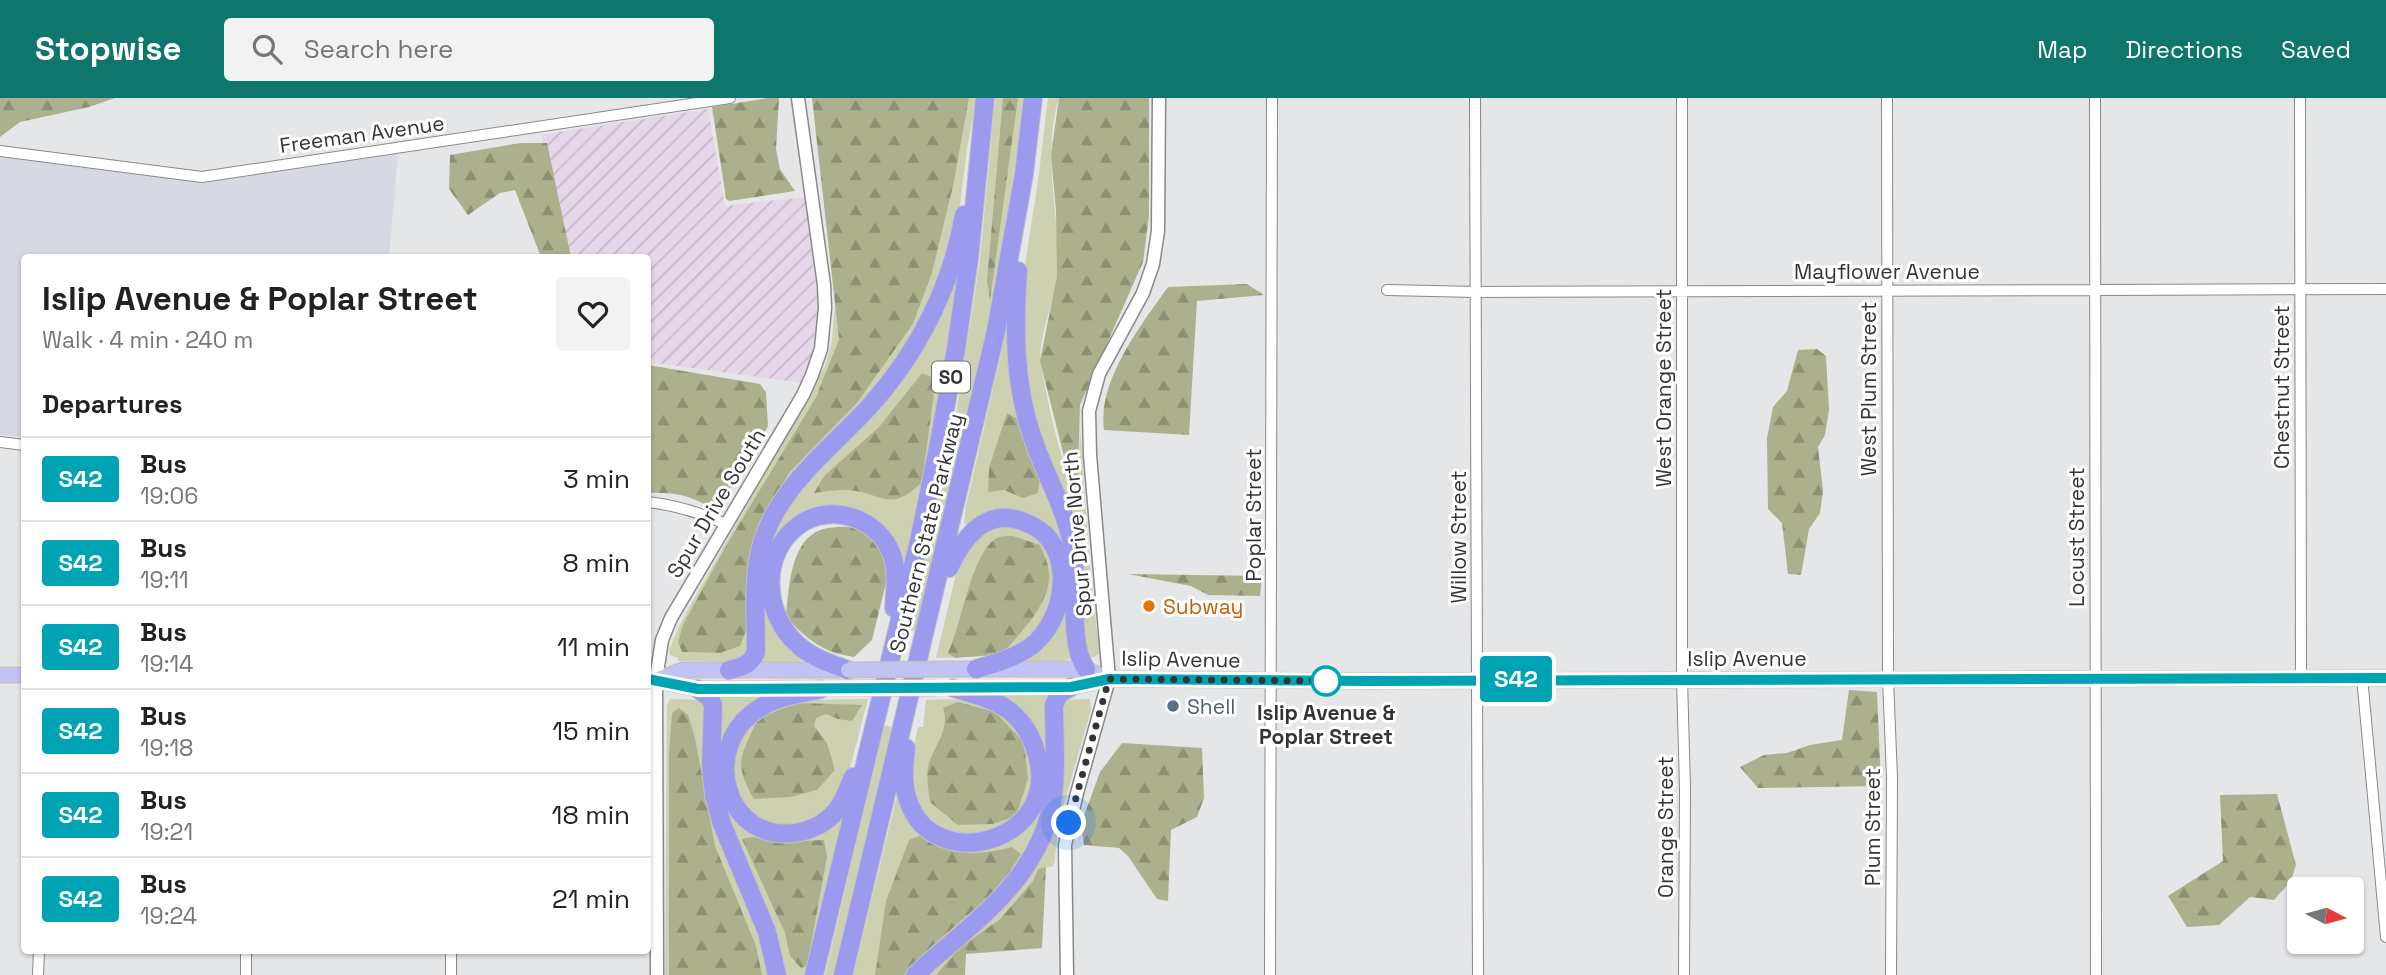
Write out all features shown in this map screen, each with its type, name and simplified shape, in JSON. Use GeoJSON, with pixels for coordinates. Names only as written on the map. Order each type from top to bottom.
{"type":"FeatureCollection","features":[{"type":"Feature","properties":{"kind":"highway","name":"Southern State Parkway"},"geometry":{"type":"LineString","coordinates":[[814,975],[919,541],[957,349],[985,98]]}},
{"type":"Feature","properties":{"kind":"highway"},"geometry":{"type":"LineString","coordinates":[[729,670],[745,667],[756,652],[757,572],[762,542],[772,517],[788,492],[808,469],[869,407],[894,377],[936,308],[951,269],[961,231],[985,98]]}},
{"type":"Feature","properties":{"kind":"highway","name":"Southern State Parkway"},"geometry":{"type":"LineString","coordinates":[[843,975],[996,331],[1024,174],[1032,98]]}},
{"type":"Feature","properties":{"kind":"highway"},"geometry":{"type":"LineString","coordinates":[[1024,174],[1016,302],[1016,352],[1021,395],[1032,437],[1072,543],[1076,578],[1076,647],[1079,660],[1086,669]]}},
{"type":"Feature","properties":{"kind":"highway"},"geometry":{"type":"LineString","coordinates":[[848,670],[810,654],[795,643],[784,630],[770,593],[775,555],[785,537],[800,524],[818,515],[837,514],[855,518],[871,526],[883,538],[892,555],[896,574],[891,652]]}},
{"type":"Feature","properties":{"kind":"highway"},"geometry":{"type":"LineString","coordinates":[[932,606],[958,547],[970,532],[984,523],[1000,518],[1018,520],[1035,526],[1049,537],[1058,554],[1061,573],[1061,594],[1054,617],[1043,635],[1028,649],[976,669]]}},
{"type":"Feature","properties":{"kind":"highway"},"geometry":{"type":"LineString","coordinates":[[915,975],[1002,897],[1023,871],[1041,841],[1050,811],[1055,777],[1054,705],[1059,695],[1071,687]]}},
{"type":"Feature","properties":{"kind":"highway"},"geometry":{"type":"LineString","coordinates":[[909,698],[903,781],[909,803],[920,821],[934,833],[970,844],[989,841],[1007,834],[1022,823],[1034,805],[1040,784],[1040,764],[1026,727],[1012,712],[995,702],[944,688]]}},
{"type":"Feature","properties":{"kind":"highway"},"geometry":{"type":"LineString","coordinates":[[698,689],[713,705],[711,767],[714,795],[722,824],[767,932],[777,975]]}},
{"type":"Feature","properties":{"kind":"highway"},"geometry":{"type":"LineString","coordinates":[[821,689],[774,700],[742,722],[726,755],[725,775],[729,795],[739,813],[753,824],[771,832],[789,834],[807,831],[824,823],[836,811],[847,792],[870,739]]}},
{"type":"Feature","properties":{"kind":"main road","name":"Islip Avenue"},"geometry":{"type":"LineString","coordinates":[[652,679],[683,670],[948,669],[1086,669],[1109,679]]}},
{"type":"Feature","properties":{"kind":"main road"},"geometry":{"type":"LineString","coordinates":[[0,675],[21,675]]}},
{"type":"Feature","properties":{"kind":"main road","name":"Islip Avenue"},"geometry":{"type":"LineString","coordinates":[[652,679],[698,689],[821,689],[1071,687],[1109,679],[1272,681],[2386,678]]}},
{"type":"Feature","properties":{"kind":"street","name":"Freeman Avenue"},"geometry":{"type":"LineString","coordinates":[[0,151],[202,177],[730,98]]}},
{"type":"Feature","properties":{"kind":"street","name":"Spur Drive South"},"geometry":{"type":"LineString","coordinates":[[657,975],[652,679],[662,640],[671,618],[803,395],[821,349],[824,285],[799,98]]}},
{"type":"Feature","properties":{"kind":"street","name":"Spur Drive North"},"geometry":{"type":"LineString","coordinates":[[1067,975],[1065,845],[1109,679],[1090,455],[1089,411],[1100,374],[1143,293],[1156,251],[1159,98]]}},
{"type":"Feature","properties":{"kind":"street","name":"Poplar Street"},"geometry":{"type":"LineString","coordinates":[[1270,975],[1272,98]]}},
{"type":"Feature","properties":{"kind":"street","name":"Willow Street"},"geometry":{"type":"LineString","coordinates":[[1475,98],[1478,975]]}},
{"type":"Feature","properties":{"kind":"street","name":"West Orange Street"},"geometry":{"type":"LineString","coordinates":[[1682,98],[1682,679]]}},
{"type":"Feature","properties":{"kind":"street","name":"West Plum Street"},"geometry":{"type":"LineString","coordinates":[[1887,98],[1888,679]]}},
{"type":"Feature","properties":{"kind":"street","name":"Locust Street"},"geometry":{"type":"LineString","coordinates":[[2095,98],[2096,975]]}},
{"type":"Feature","properties":{"kind":"street","name":"Chestnut Street"},"geometry":{"type":"LineString","coordinates":[[2300,98],[2301,677]]}},
{"type":"Feature","properties":{"kind":"street","name":"Mayflower Avenue"},"geometry":{"type":"LineString","coordinates":[[1387,290],[2386,289]]}},
{"type":"Feature","properties":{"kind":"street"},"geometry":{"type":"LineString","coordinates":[[0,442],[21,445]]}},
{"type":"Feature","properties":{"kind":"street"},"geometry":{"type":"LineString","coordinates":[[651,502],[708,516],[726,524]]}},
{"type":"Feature","properties":{"kind":"street"},"geometry":{"type":"LineString","coordinates":[[2362,677],[2386,937]]}},
{"type":"Feature","properties":{"kind":"street","name":"Orange Street"},"geometry":{"type":"LineString","coordinates":[[1682,679],[1685,788],[1684,975]]}},
{"type":"Feature","properties":{"kind":"street","name":"Plum Street"},"geometry":{"type":"LineString","coordinates":[[1888,679],[1892,778],[1891,975]]}},
{"type":"Feature","properties":{"kind":"street"},"geometry":{"type":"LineString","coordinates":[[38,975],[39,954]]}},
{"type":"Feature","properties":{"kind":"street"},"geometry":{"type":"LineString","coordinates":[[246,954],[246,975]]}},
{"type":"Feature","properties":{"kind":"street"},"geometry":{"type":"LineString","coordinates":[[451,954],[451,975]]}},
{"type":"Feature","properties":{"kind":"shaded area"},"geometry":{"type":"Polygon","coordinates":[[[708,109],[725,206],[805,197],[819,307],[813,350],[803,383],[651,362],[651,254],[562,254],[541,135],[708,109]]]}},
{"type":"Feature","properties":{"kind":"shaded area"},"geometry":{"type":"Polygon","coordinates":[[[398,154],[389,254],[21,254],[21,437],[0,435],[0,157],[202,183],[398,154]]]}},
{"type":"Feature","properties":{"kind":"green space"},"geometry":{"type":"Polygon","coordinates":[[[0,98],[115,98],[89,107],[20,122],[0,137],[0,98]]]}},
{"type":"Feature","properties":{"kind":"green space"},"geometry":{"type":"Polygon","coordinates":[[[779,98],[776,149],[780,169],[795,191],[729,201],[726,199],[712,107],[779,98]]]}},
{"type":"Feature","properties":{"kind":"green space"},"geometry":{"type":"Polygon","coordinates":[[[812,98],[969,98],[954,182],[932,273],[913,324],[857,403],[790,472],[763,517],[748,578],[746,631],[740,646],[720,653],[682,652],[678,642],[683,625],[726,546],[816,397],[839,339],[812,98]]]}},
{"type":"Feature","properties":{"kind":"green space"},"geometry":{"type":"Polygon","coordinates":[[[969,98],[977,98],[967,149],[958,222],[921,327],[885,381],[771,511],[752,653],[743,662],[678,661],[678,658],[670,655],[669,650],[680,624],[825,366],[832,341],[835,303],[839,339],[816,397],[678,642],[682,652],[720,653],[748,578],[763,517],[790,472],[857,403],[913,324],[932,273],[954,182],[969,98]]]}},
{"type":"Feature","properties":{"kind":"green space"},"geometry":{"type":"Polygon","coordinates":[[[995,98],[1025,98],[1001,260],[971,410],[918,631],[908,629],[957,409],[980,259],[995,98]]]}},
{"type":"Feature","properties":{"kind":"green space"},"geometry":{"type":"Polygon","coordinates":[[[1003,98],[1018,98],[990,300],[987,281],[1003,98]]]}},
{"type":"Feature","properties":{"kind":"green space"},"geometry":{"type":"Polygon","coordinates":[[[1048,98],[1059,98],[1052,141],[1057,275],[1040,354],[1047,399],[1077,505],[1080,427],[1091,582],[1099,647],[1099,654],[1094,657],[1083,656],[1083,611],[1045,453],[1027,395],[1023,278],[1048,98]]]}},
{"type":"Feature","properties":{"kind":"green space"},"geometry":{"type":"Polygon","coordinates":[[[1059,98],[1149,98],[1149,216],[1143,262],[1080,405],[1077,508],[1040,361],[1057,276],[1056,210],[1051,155],[1059,98]]]}},
{"type":"Feature","properties":{"kind":"green space"},"geometry":{"type":"Polygon","coordinates":[[[521,143],[547,143],[570,254],[540,254],[515,190],[500,193],[468,215],[449,189],[450,155],[521,143]]]}},
{"type":"Feature","properties":{"kind":"green space"},"geometry":{"type":"Polygon","coordinates":[[[1247,284],[1264,295],[1197,301],[1189,435],[1104,430],[1107,392],[1114,373],[1134,336],[1168,287],[1247,284]]]}},
{"type":"Feature","properties":{"kind":"green space"},"geometry":{"type":"Polygon","coordinates":[[[949,288],[956,289],[948,358],[907,560],[901,559],[896,547],[874,520],[854,509],[825,508],[798,519],[766,588],[804,656],[800,666],[760,666],[762,581],[774,526],[949,288]]]}},
{"type":"Feature","properties":{"kind":"green space"},"geometry":{"type":"Polygon","coordinates":[[[1005,336],[1012,338],[1064,529],[1073,658],[1063,661],[1063,665],[994,667],[1057,623],[1053,531],[1030,516],[1012,512],[969,525],[964,523],[1005,336]]]}},
{"type":"Feature","properties":{"kind":"green space"},"geometry":{"type":"Polygon","coordinates":[[[1817,349],[1826,356],[1829,410],[1825,435],[1818,447],[1823,491],[1820,513],[1809,529],[1801,575],[1788,574],[1782,523],[1768,509],[1767,438],[1773,407],[1787,391],[1798,350],[1817,349]]]}},
{"type":"Feature","properties":{"kind":"green space"},"geometry":{"type":"Polygon","coordinates":[[[651,366],[760,384],[766,392],[768,426],[739,479],[712,508],[681,495],[651,493],[651,366]]]}},
{"type":"Feature","properties":{"kind":"green space"},"geometry":{"type":"Polygon","coordinates":[[[922,373],[936,379],[922,482],[911,492],[894,499],[849,490],[814,493],[824,476],[879,427],[922,373]]]}},
{"type":"Feature","properties":{"kind":"green space"},"geometry":{"type":"Polygon","coordinates":[[[1007,413],[1025,423],[1040,479],[1038,493],[1023,498],[1004,490],[988,492],[989,468],[1007,413]]]}},
{"type":"Feature","properties":{"kind":"green space"},"geometry":{"type":"Polygon","coordinates":[[[1008,521],[1046,539],[1058,595],[1030,641],[994,656],[936,658],[960,557],[972,537],[1008,521]]]}},
{"type":"Feature","properties":{"kind":"green space"},"geometry":{"type":"Polygon","coordinates":[[[862,527],[881,545],[887,579],[872,640],[854,657],[816,644],[786,617],[794,564],[806,540],[815,532],[828,528],[862,527]]]}},
{"type":"Feature","properties":{"kind":"green space"},"geometry":{"type":"Polygon","coordinates":[[[1013,536],[1040,545],[1049,579],[1042,603],[1002,654],[955,658],[948,653],[980,558],[997,538],[1013,536]]]}},
{"type":"Feature","properties":{"kind":"green space"},"geometry":{"type":"Polygon","coordinates":[[[1128,574],[1262,576],[1260,596],[1208,595],[1191,586],[1128,574]]]}},
{"type":"Feature","properties":{"kind":"green space"},"geometry":{"type":"Polygon","coordinates":[[[1849,690],[1877,692],[1881,786],[1758,788],[1740,767],[1764,755],[1787,753],[1810,745],[1842,740],[1849,690]]]}},
{"type":"Feature","properties":{"kind":"green space"},"geometry":{"type":"Polygon","coordinates":[[[1049,691],[1053,697],[1047,809],[1015,875],[909,975],[853,975],[899,787],[918,824],[1002,841],[1047,777],[1004,701],[1008,692],[1049,691]]]}},
{"type":"Feature","properties":{"kind":"green space"},"geometry":{"type":"Polygon","coordinates":[[[768,692],[769,697],[750,707],[725,791],[765,832],[837,817],[842,821],[806,975],[782,975],[719,794],[718,699],[723,695],[768,692]]]}},
{"type":"Feature","properties":{"kind":"green space"},"geometry":{"type":"Polygon","coordinates":[[[670,699],[707,700],[708,751],[756,910],[772,975],[665,975],[667,705],[670,699]]]}},
{"type":"Feature","properties":{"kind":"green space"},"geometry":{"type":"Polygon","coordinates":[[[868,699],[844,791],[816,819],[794,825],[769,823],[751,811],[738,795],[731,775],[733,749],[757,714],[798,700],[868,699]]]}},
{"type":"Feature","properties":{"kind":"green space"},"geometry":{"type":"Polygon","coordinates":[[[951,699],[997,707],[1028,741],[1033,793],[1000,832],[967,835],[949,833],[928,819],[914,797],[911,763],[918,727],[923,727],[926,700],[951,699]]]}},
{"type":"Feature","properties":{"kind":"green space"},"geometry":{"type":"Polygon","coordinates":[[[1090,699],[1091,710],[1059,821],[1054,866],[1038,869],[1033,881],[1000,919],[958,949],[936,975],[921,975],[1046,840],[1062,700],[1090,699]]]}},
{"type":"Feature","properties":{"kind":"green space"},"geometry":{"type":"Polygon","coordinates":[[[958,702],[995,712],[1024,742],[1028,779],[1016,816],[993,824],[958,825],[930,802],[928,768],[945,724],[943,708],[958,702]]]}},
{"type":"Feature","properties":{"kind":"green space"},"geometry":{"type":"Polygon","coordinates":[[[797,703],[862,705],[852,721],[826,714],[816,718],[814,726],[827,743],[835,770],[817,790],[790,797],[754,799],[741,767],[744,750],[758,718],[797,703]]]}},
{"type":"Feature","properties":{"kind":"green space"},"geometry":{"type":"Polygon","coordinates":[[[679,708],[688,715],[695,738],[715,846],[756,946],[762,975],[669,975],[669,753],[672,713],[679,708]]]}},
{"type":"Feature","properties":{"kind":"green space"},"geometry":{"type":"Polygon","coordinates":[[[884,725],[895,728],[835,975],[825,975],[884,725]]]}},
{"type":"Feature","properties":{"kind":"green space"},"geometry":{"type":"Polygon","coordinates":[[[1122,743],[1202,748],[1204,798],[1197,817],[1171,830],[1168,901],[1157,899],[1128,856],[1119,848],[1084,845],[1081,824],[1100,772],[1122,743]]]}},
{"type":"Feature","properties":{"kind":"green space"},"geometry":{"type":"Polygon","coordinates":[[[2277,794],[2296,865],[2292,877],[2287,877],[2287,885],[2274,900],[2250,897],[2219,925],[2187,927],[2168,896],[2223,861],[2220,795],[2277,794]]]}},
{"type":"Feature","properties":{"kind":"green space"},"geometry":{"type":"Polygon","coordinates":[[[922,835],[954,851],[976,853],[1012,847],[1021,854],[1000,887],[932,946],[904,975],[875,975],[886,901],[909,840],[922,835]]]}},
{"type":"Feature","properties":{"kind":"green space"},"geometry":{"type":"Polygon","coordinates":[[[753,837],[775,842],[824,840],[827,857],[807,966],[801,968],[790,956],[785,933],[742,839],[753,837]]]}},
{"type":"Feature","properties":{"kind":"green space"},"geometry":{"type":"Polygon","coordinates":[[[1046,867],[1042,948],[966,954],[965,975],[936,975],[958,949],[1000,919],[1033,881],[1038,869],[1046,867]]]}},
{"type":"Feature","properties":{"kind":"bus line","name":"S42"},"geometry":{"type":"LineString","coordinates":[[651,679],[698,689],[1071,687],[1109,679],[1369,681],[2386,678]]}},
{"type":"Feature","properties":{"kind":"place","name":"Subway"},"geometry":{"type":"Point","coordinates":[1149,606]}},
{"type":"Feature","properties":{"kind":"place","name":"Islip Avenue & Poplar Street"},"geometry":{"type":"Point","coordinates":[1326,681]}},
{"type":"Feature","properties":{"kind":"place","name":"Shell"},"geometry":{"type":"Point","coordinates":[1173,706]}},
{"type":"Feature","properties":{"kind":"route"},"geometry":{"type":"LineString","coordinates":[[1069,823],[1109,679],[1326,681]]}}]}
